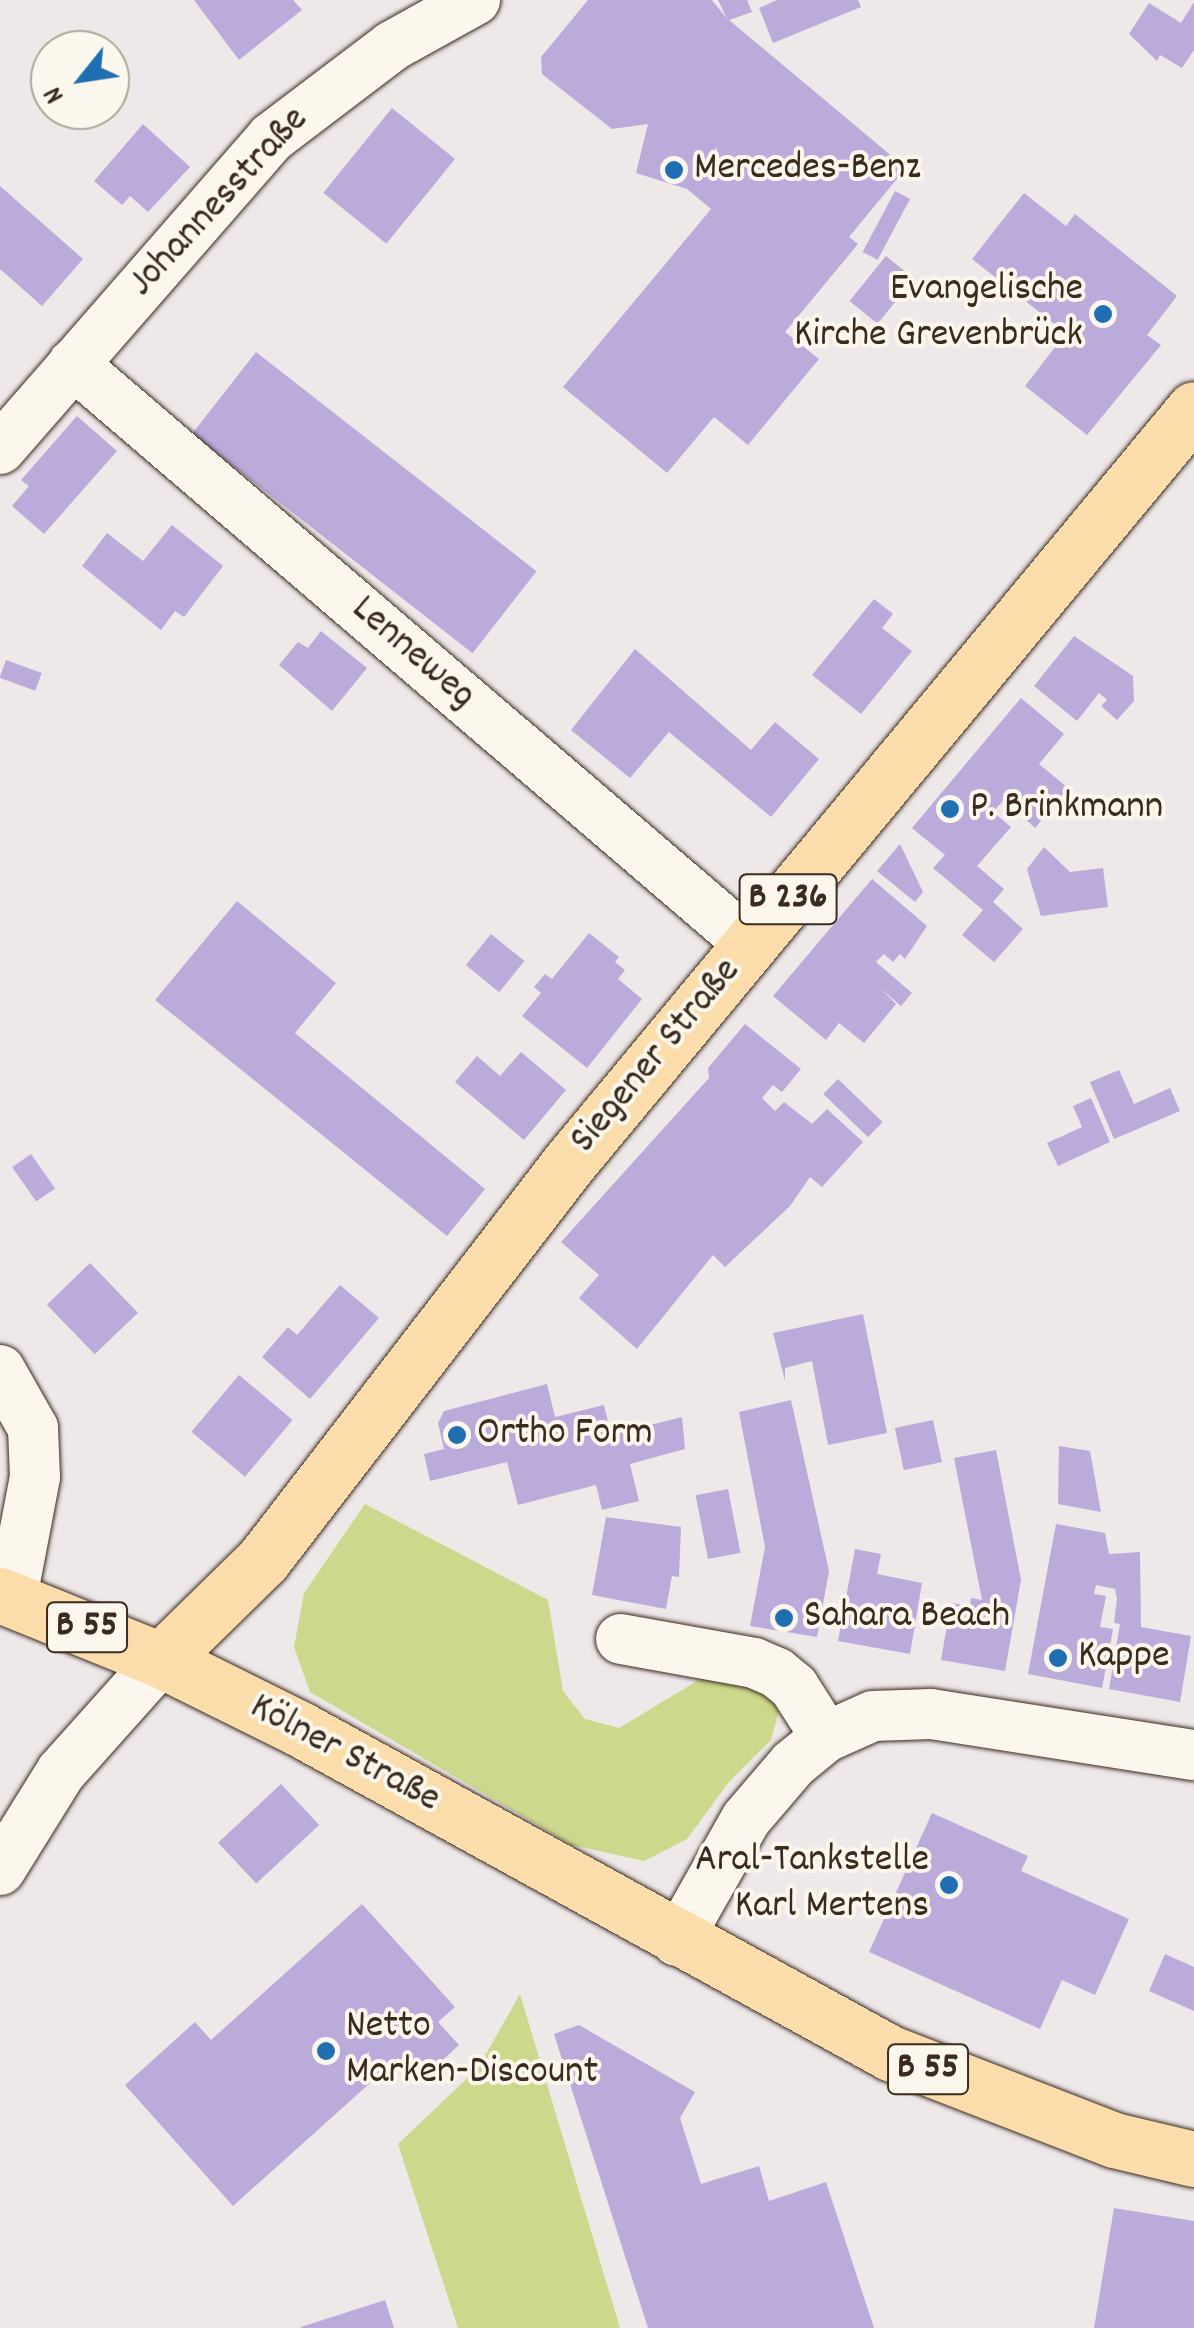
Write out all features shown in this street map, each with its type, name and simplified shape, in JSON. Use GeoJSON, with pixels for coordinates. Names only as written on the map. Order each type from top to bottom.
{"type":"FeatureCollection","features":[{"type":"Feature","properties":{"kind":"main road","name":"Siegener Straße"},"geometry":{"type":"LineString","coordinates":[[162,1660],[262,1560],[386,1392],[750,944],[1194,409]]}},
{"type":"Feature","properties":{"kind":"main road","name":"Kölner Straße"},"geometry":{"type":"LineString","coordinates":[[6,1596],[162,1660],[300,1729],[677,1940],[890,2053],[1114,2140],[1194,2159]]}},
{"type":"Feature","properties":{"kind":"street","name":"Johannesstraße"},"geometry":{"type":"LineString","coordinates":[[0,449],[271,138],[392,46],[474,0]]}},
{"type":"Feature","properties":{"kind":"street","name":"Lenneweg"},"geometry":{"type":"LineString","coordinates":[[73,364],[750,944]]}},
{"type":"Feature","properties":{"kind":"street"},"geometry":{"type":"LineString","coordinates":[[0,1370],[32,1428],[35,1477],[6,1596]]}},
{"type":"Feature","properties":{"kind":"street"},"geometry":{"type":"LineString","coordinates":[[621,1638],[754,1662],[777,1673],[794,1687],[826,1738]]}},
{"type":"Feature","properties":{"kind":"street"},"geometry":{"type":"LineString","coordinates":[[0,1870],[61,1772],[162,1660]]}},
{"type":"Feature","properties":{"kind":"street"},"geometry":{"type":"LineString","coordinates":[[677,1940],[746,1819],[826,1738],[873,1716],[930,1714],[1194,1754]]}},
{"type":"Feature","properties":{"kind":"green space"},"geometry":{"type":"Polygon","coordinates":[[[365,1504],[548,1600],[563,1691],[585,1719],[619,1728],[707,1675],[764,1685],[780,1706],[771,1740],[729,1782],[687,1839],[644,1861],[572,1845],[310,1692],[294,1647],[304,1593],[365,1504]]]}},
{"type":"Feature","properties":{"kind":"green space"},"geometry":{"type":"Polygon","coordinates":[[[520,1994],[620,2328],[458,2328],[398,2144],[478,2068],[520,1994]]]}},
{"type":"Feature","properties":{"kind":"building"},"geometry":{"type":"Polygon","coordinates":[[[194,0],[293,0],[302,10],[239,60],[194,0]]]}},
{"type":"Feature","properties":{"kind":"building"},"geometry":{"type":"Polygon","coordinates":[[[588,0],[712,0],[727,19],[718,0],[747,0],[752,12],[729,20],[906,168],[849,237],[858,244],[785,332],[819,359],[748,445],[714,417],[667,473],[563,387],[711,209],[687,189],[636,173],[648,124],[612,129],[542,74],[541,57],[588,0]]]}},
{"type":"Feature","properties":{"kind":"building"},"geometry":{"type":"Polygon","coordinates":[[[777,0],[858,0],[861,7],[773,43],[759,8],[777,0]]]}},
{"type":"Feature","properties":{"kind":"building"},"geometry":{"type":"Polygon","coordinates":[[[1194,2],[1194,50],[1182,68],[1160,55],[1157,61],[1129,34],[1149,3],[1181,23],[1194,2]]]}},
{"type":"Feature","properties":{"kind":"building"},"geometry":{"type":"Polygon","coordinates":[[[392,108],[455,159],[386,244],[323,193],[392,108]]]}},
{"type":"Feature","properties":{"kind":"building"},"geometry":{"type":"Polygon","coordinates":[[[143,124],[190,167],[148,212],[130,196],[122,205],[94,181],[143,124]]]}},
{"type":"Feature","properties":{"kind":"building"},"geometry":{"type":"Polygon","coordinates":[[[0,186],[83,259],[42,306],[0,269],[0,186]]]}},
{"type":"Feature","properties":{"kind":"building"},"geometry":{"type":"Polygon","coordinates":[[[895,191],[910,199],[878,260],[863,252],[895,191]]]}},
{"type":"Feature","properties":{"kind":"building","name":"Evangelische Kirche Grevenbrück"},"geometry":{"type":"Polygon","coordinates":[[[1024,193],[1066,226],[1075,214],[1177,296],[1147,335],[1161,345],[1087,435],[1025,386],[1066,333],[972,259],[1024,193]]]}},
{"type":"Feature","properties":{"kind":"building"},"geometry":{"type":"Polygon","coordinates":[[[886,256],[914,279],[877,324],[849,301],[886,256]]]}},
{"type":"Feature","properties":{"kind":"building"},"geometry":{"type":"Polygon","coordinates":[[[256,352],[537,571],[473,653],[192,434],[256,352]]]}},
{"type":"Feature","properties":{"kind":"building"},"geometry":{"type":"Polygon","coordinates":[[[77,416],[117,451],[44,534],[12,506],[29,486],[21,480],[77,416]]]}},
{"type":"Feature","properties":{"kind":"building"},"geometry":{"type":"Polygon","coordinates":[[[172,525],[223,566],[184,617],[175,611],[161,630],[82,566],[107,533],[143,561],[172,525]]]}},
{"type":"Feature","properties":{"kind":"building"},"geometry":{"type":"Polygon","coordinates":[[[874,599],[893,614],[882,628],[912,651],[861,714],[812,675],[874,599]]]}},
{"type":"Feature","properties":{"kind":"building"},"geometry":{"type":"Polygon","coordinates":[[[321,631],[367,668],[332,711],[279,665],[298,642],[308,648],[321,631]]]}},
{"type":"Feature","properties":{"kind":"building"},"geometry":{"type":"Polygon","coordinates":[[[1074,636],[1133,676],[1134,701],[1117,720],[1101,706],[1107,700],[1099,693],[1077,721],[1034,686],[1074,636]]]}},
{"type":"Feature","properties":{"kind":"building"},"geometry":{"type":"Polygon","coordinates":[[[635,649],[751,750],[775,722],[819,759],[771,817],[669,732],[630,778],[571,730],[635,649]]]}},
{"type":"Feature","properties":{"kind":"building"},"geometry":{"type":"Polygon","coordinates":[[[6,660],[42,673],[35,691],[0,678],[6,660]]]}},
{"type":"Feature","properties":{"kind":"building"},"geometry":{"type":"Polygon","coordinates":[[[1021,698],[1064,734],[1039,764],[1068,788],[1035,828],[1004,800],[993,812],[1011,827],[977,866],[1004,889],[993,902],[1023,929],[994,962],[962,935],[983,910],[933,868],[945,855],[912,828],[1021,698]]]}},
{"type":"Feature","properties":{"kind":"building"},"geometry":{"type":"Polygon","coordinates":[[[900,844],[923,892],[915,902],[877,871],[900,844]]]}},
{"type":"Feature","properties":{"kind":"building"},"geometry":{"type":"Polygon","coordinates":[[[1044,847],[1070,872],[1103,868],[1108,907],[1041,916],[1027,869],[1044,847]]]}},
{"type":"Feature","properties":{"kind":"building"},"geometry":{"type":"Polygon","coordinates":[[[872,879],[927,926],[905,959],[900,954],[893,962],[884,954],[876,962],[912,993],[901,1006],[880,988],[896,1004],[864,1043],[839,1023],[826,1040],[773,996],[872,879]]]}},
{"type":"Feature","properties":{"kind":"building"},"geometry":{"type":"Polygon","coordinates":[[[237,901],[336,983],[295,1033],[485,1189],[447,1236],[155,1000],[237,901]]]}},
{"type":"Feature","properties":{"kind":"building"},"geometry":{"type":"Polygon","coordinates":[[[589,933],[619,957],[615,962],[625,970],[618,979],[642,999],[587,1068],[522,1016],[541,993],[534,987],[545,974],[552,979],[589,933]]]}},
{"type":"Feature","properties":{"kind":"building"},"geometry":{"type":"Polygon","coordinates":[[[491,934],[524,961],[499,992],[466,965],[491,934]]]}},
{"type":"Feature","properties":{"kind":"building"},"geometry":{"type":"Polygon","coordinates":[[[745,1024],[801,1069],[782,1092],[773,1085],[762,1098],[775,1111],[784,1102],[812,1124],[827,1109],[863,1142],[822,1187],[810,1177],[790,1206],[725,1267],[713,1255],[637,1349],[579,1298],[599,1275],[561,1242],[709,1078],[708,1068],[745,1024]]]}},
{"type":"Feature","properties":{"kind":"building"},"geometry":{"type":"Polygon","coordinates":[[[521,1052],[566,1090],[524,1140],[455,1082],[477,1056],[500,1076],[521,1052]]]}},
{"type":"Feature","properties":{"kind":"building"},"geometry":{"type":"Polygon","coordinates":[[[1119,1070],[1134,1104],[1170,1088],[1180,1111],[1114,1139],[1090,1082],[1119,1070]]]}},
{"type":"Feature","properties":{"kind":"building"},"geometry":{"type":"Polygon","coordinates":[[[838,1079],[883,1122],[868,1137],[823,1094],[838,1079]]]}},
{"type":"Feature","properties":{"kind":"building"},"geometry":{"type":"Polygon","coordinates":[[[1091,1098],[1110,1142],[1058,1166],[1047,1143],[1082,1127],[1073,1106],[1091,1098]]]}},
{"type":"Feature","properties":{"kind":"building"},"geometry":{"type":"Polygon","coordinates":[[[31,1154],[55,1188],[36,1202],[12,1167],[31,1154]]]}},
{"type":"Feature","properties":{"kind":"building"},"geometry":{"type":"Polygon","coordinates":[[[90,1263],[138,1313],[95,1354],[47,1305],[90,1263]]]}},
{"type":"Feature","properties":{"kind":"building"},"geometry":{"type":"Polygon","coordinates":[[[340,1285],[379,1318],[310,1399],[262,1357],[288,1327],[297,1335],[340,1285]]]}},
{"type":"Feature","properties":{"kind":"building"},"geometry":{"type":"Polygon","coordinates":[[[863,1314],[887,1433],[828,1445],[812,1361],[785,1368],[785,1381],[773,1333],[863,1314]]]}},
{"type":"Feature","properties":{"kind":"building"},"geometry":{"type":"Polygon","coordinates":[[[239,1375],[293,1420],[245,1477],[191,1432],[239,1375]]]}},
{"type":"Feature","properties":{"kind":"building"},"geometry":{"type":"Polygon","coordinates":[[[547,1384],[555,1417],[604,1405],[611,1435],[682,1417],[685,1449],[630,1464],[639,1501],[602,1510],[596,1485],[518,1505],[507,1462],[430,1481],[424,1454],[444,1449],[438,1423],[444,1411],[547,1384]]]}},
{"type":"Feature","properties":{"kind":"building"},"geometry":{"type":"Polygon","coordinates":[[[791,1400],[829,1571],[817,1637],[750,1626],[765,1547],[739,1412],[791,1400]]]}},
{"type":"Feature","properties":{"kind":"building"},"geometry":{"type":"Polygon","coordinates":[[[933,1420],[942,1462],[904,1470],[895,1428],[933,1420]]]}},
{"type":"Feature","properties":{"kind":"building"},"geometry":{"type":"Polygon","coordinates":[[[1059,1446],[1090,1451],[1101,1512],[1058,1504],[1059,1446]]]}},
{"type":"Feature","properties":{"kind":"building"},"geometry":{"type":"Polygon","coordinates":[[[996,1450],[1021,1580],[1005,1671],[941,1660],[951,1603],[970,1606],[971,1598],[982,1600],[954,1458],[996,1450]]]}},
{"type":"Feature","properties":{"kind":"building"},"geometry":{"type":"Polygon","coordinates":[[[728,1489],[740,1553],[708,1559],[696,1495],[728,1489]]]}},
{"type":"Feature","properties":{"kind":"building"},"geometry":{"type":"Polygon","coordinates":[[[606,1517],[681,1527],[679,1577],[672,1576],[666,1609],[592,1595],[606,1517]]]}},
{"type":"Feature","properties":{"kind":"building"},"geometry":{"type":"Polygon","coordinates":[[[1056,1524],[1105,1533],[1109,1554],[1140,1552],[1141,1627],[1191,1636],[1180,1702],[1109,1689],[1120,1624],[1114,1623],[1117,1599],[1115,1589],[1096,1585],[1094,1594],[1106,1596],[1100,1627],[1113,1629],[1102,1688],[1028,1674],[1056,1524]]]}},
{"type":"Feature","properties":{"kind":"building"},"geometry":{"type":"Polygon","coordinates":[[[855,1549],[881,1554],[877,1574],[922,1583],[910,1654],[838,1641],[855,1549]]]}},
{"type":"Feature","properties":{"kind":"building"},"geometry":{"type":"Polygon","coordinates":[[[281,1784],[319,1825],[256,1884],[218,1843],[281,1784]]]}},
{"type":"Feature","properties":{"kind":"building"},"geometry":{"type":"Polygon","coordinates":[[[932,1813],[1028,1856],[1021,1871],[1129,1919],[1095,1995],[1062,1980],[1040,2029],[869,1952],[932,1813]]]}},
{"type":"Feature","properties":{"kind":"building","name":"Netto Marken-Discount"},"geometry":{"type":"Polygon","coordinates":[[[362,1904],[455,2007],[438,2022],[459,2045],[419,2082],[398,2058],[233,2206],[125,2085],[195,2022],[211,2040],[362,1904]]]}},
{"type":"Feature","properties":{"kind":"building"},"geometry":{"type":"Polygon","coordinates":[[[1165,1954],[1194,1967],[1194,2011],[1149,1991],[1165,1954]]]}},
{"type":"Feature","properties":{"kind":"building"},"geometry":{"type":"Polygon","coordinates":[[[579,2025],[695,2092],[680,2118],[701,2184],[759,2166],[769,2201],[826,2182],[874,2328],[648,2328],[554,2034],[579,2025]]]}},
{"type":"Feature","properties":{"kind":"building"},"geometry":{"type":"Polygon","coordinates":[[[1114,2208],[1194,2221],[1194,2328],[1094,2328],[1114,2208]]]}},
{"type":"Feature","properties":{"kind":"building"},"geometry":{"type":"Polygon","coordinates":[[[385,2300],[394,2328],[301,2328],[301,2327],[385,2300]]]}},
{"type":"Feature","properties":{"kind":"place","name":"Mercedes-Benz"},"geometry":{"type":"Point","coordinates":[674,170]}},
{"type":"Feature","properties":{"kind":"place","name":"Evangelische Kirche Grevenbrück"},"geometry":{"type":"Point","coordinates":[1103,314]}},
{"type":"Feature","properties":{"kind":"place","name":"P. Brinkmann"},"geometry":{"type":"Point","coordinates":[950,809]}},
{"type":"Feature","properties":{"kind":"place","name":"Ortho Form"},"geometry":{"type":"Point","coordinates":[457,1435]}},
{"type":"Feature","properties":{"kind":"place","name":"Sahara Beach"},"geometry":{"type":"Point","coordinates":[784,1618]}},
{"type":"Feature","properties":{"kind":"place","name":"Kappe"},"geometry":{"type":"Point","coordinates":[1058,1658]}},
{"type":"Feature","properties":{"kind":"place","name":"Aral-Tankstelle Karl Mertens"},"geometry":{"type":"Point","coordinates":[949,1885]}},
{"type":"Feature","properties":{"kind":"place","name":"Netto Marken-Discount"},"geometry":{"type":"Point","coordinates":[326,2051]}}]}
